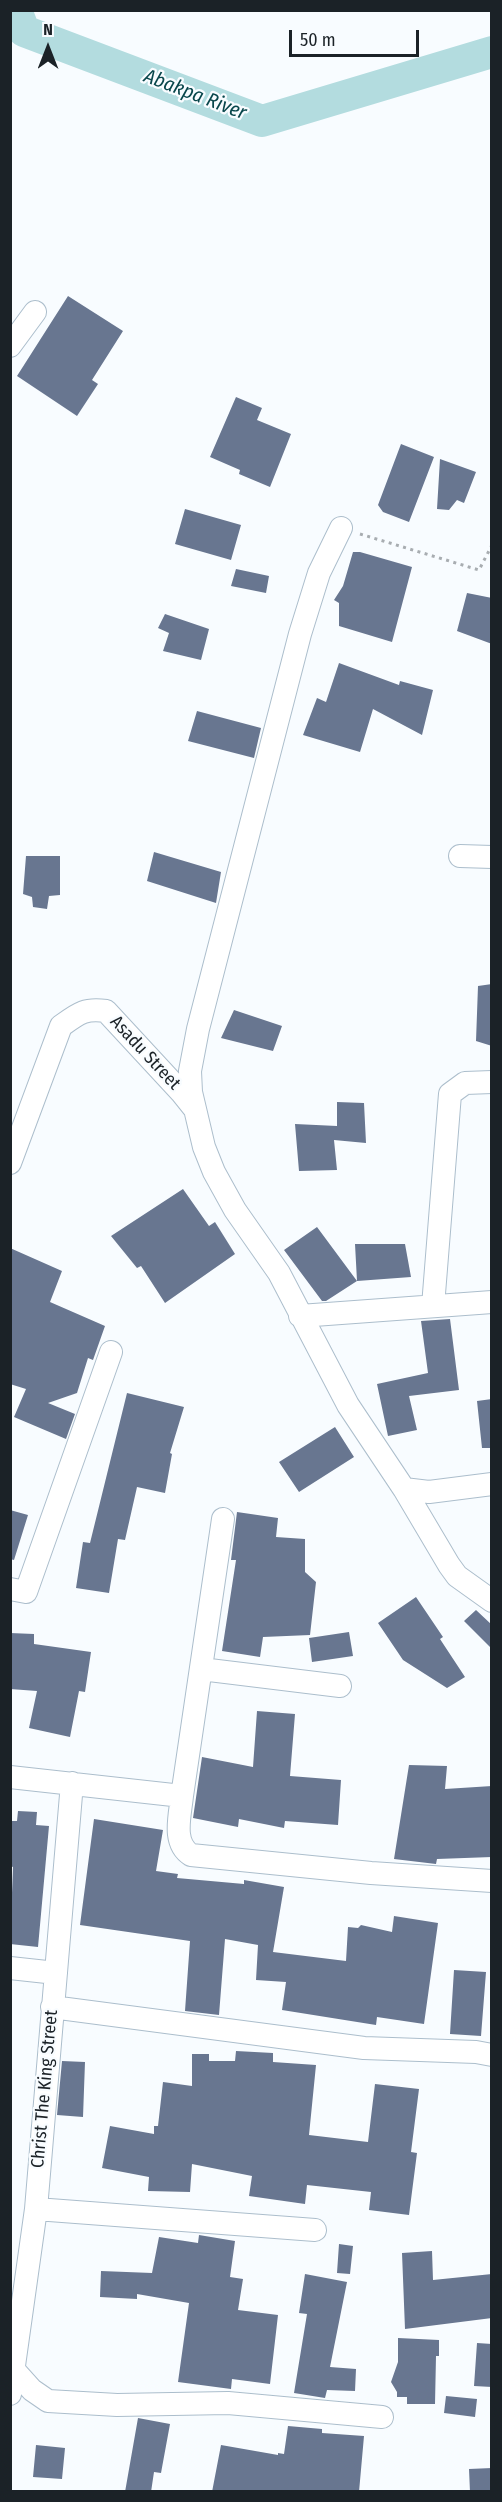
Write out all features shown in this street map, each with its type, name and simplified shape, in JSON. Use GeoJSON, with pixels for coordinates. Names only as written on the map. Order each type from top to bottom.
{"type":"FeatureCollection","features":[{"type":"Feature","properties":{"kind":"street"},"geometry":{"type":"LineString","coordinates":[[10,346],[35,312]]}},
{"type":"Feature","properties":{"kind":"street"},"geometry":{"type":"LineString","coordinates":[[341,528],[319,573],[300,634],[198,1029],[190,1071],[193,1108],[214,1172],[236,1210],[279,1274],[348,1405],[404,1489],[457,1576],[492,1601]]}},
{"type":"Feature","properties":{"kind":"street"},"geometry":{"type":"LineString","coordinates":[[460,856],[492,857]]}},
{"type":"Feature","properties":{"kind":"street","name":"Asadu Street"},"geometry":{"type":"LineString","coordinates":[[10,1163],[61,1026],[78,1014],[91,1009],[106,1011],[193,1108]]}},
{"type":"Feature","properties":{"kind":"street"},"geometry":{"type":"LineString","coordinates":[[432,1306],[450,1094],[465,1083],[492,1082]]}},
{"type":"Feature","properties":{"kind":"street"},"geometry":{"type":"LineString","coordinates":[[300,1316],[492,1302]]}},
{"type":"Feature","properties":{"kind":"street"},"geometry":{"type":"LineString","coordinates":[[10,1589],[26,1592],[111,1352]]}},
{"type":"Feature","properties":{"kind":"street"},"geometry":{"type":"LineString","coordinates":[[404,1489],[429,1492],[492,1484]]}},
{"type":"Feature","properties":{"kind":"street"},"geometry":{"type":"LineString","coordinates":[[223,1518],[182,1796],[178,1843],[183,1850],[190,1855],[371,1873],[492,1881]]}},
{"type":"Feature","properties":{"kind":"street"},"geometry":{"type":"LineString","coordinates":[[201,1669],[340,1686]]}},
{"type":"Feature","properties":{"kind":"street"},"geometry":{"type":"LineString","coordinates":[[10,1777],[182,1796]]}},
{"type":"Feature","properties":{"kind":"street","name":"Christ The King Street"},"geometry":{"type":"LineString","coordinates":[[10,2394],[36,2209],[72,1784]]}},
{"type":"Feature","properties":{"kind":"street"},"geometry":{"type":"LineString","coordinates":[[10,1968],[56,1973]]}},
{"type":"Feature","properties":{"kind":"street"},"geometry":{"type":"LineString","coordinates":[[52,2007],[364,2048],[476,2052],[492,2055]]}},
{"type":"Feature","properties":{"kind":"street"},"geometry":{"type":"LineString","coordinates":[[36,2209],[315,2230]]}},
{"type":"Feature","properties":{"kind":"street"},"geometry":{"type":"LineString","coordinates":[[14,2370],[32,2391],[48,2401],[117,2405],[228,2403],[382,2417]]}},
{"type":"Feature","properties":{"kind":"path"},"geometry":{"type":"LineString","coordinates":[[341,528],[479,570],[492,544]]}},
{"type":"Feature","properties":{"kind":"building"},"geometry":{"type":"Polygon","coordinates":[[[68,296],[123,331],[92,380],[98,384],[77,416],[17,376],[68,296]]]}},
{"type":"Feature","properties":{"kind":"building"},"geometry":{"type":"Polygon","coordinates":[[[236,397],[262,408],[257,420],[291,434],[270,487],[239,474],[240,470],[210,457],[236,397]]]}},
{"type":"Feature","properties":{"kind":"building"},"geometry":{"type":"Polygon","coordinates":[[[401,444],[434,457],[409,522],[383,512],[378,505],[401,444]]]}},
{"type":"Feature","properties":{"kind":"building"},"geometry":{"type":"Polygon","coordinates":[[[440,459],[476,472],[464,503],[457,500],[449,510],[437,509],[440,459]]]}},
{"type":"Feature","properties":{"kind":"building"},"geometry":{"type":"Polygon","coordinates":[[[185,509],[241,525],[231,560],[175,544],[185,509]]]}},
{"type":"Feature","properties":{"kind":"building"},"geometry":{"type":"Polygon","coordinates":[[[353,552],[412,567],[392,642],[339,626],[339,603],[334,600],[343,586],[353,552]]]}},
{"type":"Feature","properties":{"kind":"building"},"geometry":{"type":"Polygon","coordinates":[[[236,569],[269,576],[266,593],[231,586],[236,569]]]}},
{"type":"Feature","properties":{"kind":"building"},"geometry":{"type":"Polygon","coordinates":[[[467,593],[492,598],[492,644],[457,631],[467,593]]]}},
{"type":"Feature","properties":{"kind":"building"},"geometry":{"type":"Polygon","coordinates":[[[165,614],[209,629],[201,660],[163,651],[169,633],[158,628],[165,614]]]}},
{"type":"Feature","properties":{"kind":"building"},"geometry":{"type":"Polygon","coordinates":[[[339,663],[399,685],[400,681],[433,690],[422,735],[373,709],[360,752],[303,735],[317,698],[326,702],[339,663]]]}},
{"type":"Feature","properties":{"kind":"building"},"geometry":{"type":"Polygon","coordinates":[[[197,711],[261,728],[254,758],[188,741],[197,711]]]}},
{"type":"Feature","properties":{"kind":"building"},"geometry":{"type":"Polygon","coordinates":[[[154,852],[221,872],[216,903],[147,881],[154,852]]]}},
{"type":"Feature","properties":{"kind":"building"},"geometry":{"type":"Polygon","coordinates":[[[26,856],[60,856],[60,895],[49,896],[47,909],[33,907],[32,897],[23,894],[26,856]]]}},
{"type":"Feature","properties":{"kind":"building"},"geometry":{"type":"Polygon","coordinates":[[[492,984],[492,1046],[476,1041],[478,986],[492,984]]]}},
{"type":"Feature","properties":{"kind":"building"},"geometry":{"type":"Polygon","coordinates":[[[234,1010],[282,1026],[273,1051],[221,1038],[234,1010]]]}},
{"type":"Feature","properties":{"kind":"building"},"geometry":{"type":"Polygon","coordinates":[[[337,1102],[364,1103],[366,1143],[334,1140],[337,1170],[299,1171],[295,1124],[337,1126],[337,1102]]]}},
{"type":"Feature","properties":{"kind":"building"},"geometry":{"type":"Polygon","coordinates":[[[183,1189],[209,1226],[215,1222],[235,1254],[165,1303],[141,1266],[137,1268],[111,1236],[183,1189]]]}},
{"type":"Feature","properties":{"kind":"building"},"geometry":{"type":"Polygon","coordinates":[[[317,1227],[357,1281],[326,1301],[322,1301],[284,1250],[317,1227]]]}},
{"type":"Feature","properties":{"kind":"building"},"geometry":{"type":"Polygon","coordinates":[[[355,1244],[405,1244],[411,1277],[357,1281],[355,1244]]]}},
{"type":"Feature","properties":{"kind":"building"},"geometry":{"type":"Polygon","coordinates":[[[10,1248],[62,1271],[50,1302],[105,1326],[93,1360],[88,1358],[77,1393],[48,1403],[75,1414],[66,1439],[14,1417],[26,1389],[10,1384],[10,1248]]]}},
{"type":"Feature","properties":{"kind":"building"},"geometry":{"type":"Polygon","coordinates":[[[450,1319],[459,1390],[409,1396],[417,1430],[388,1436],[377,1384],[428,1373],[421,1321],[450,1319]]]}},
{"type":"Feature","properties":{"kind":"building"},"geometry":{"type":"Polygon","coordinates":[[[127,1393],[184,1407],[170,1453],[172,1454],[165,1493],[137,1487],[125,1540],[118,1539],[109,1593],[76,1588],[83,1542],[90,1543],[127,1393]]]}},
{"type":"Feature","properties":{"kind":"building"},"geometry":{"type":"Polygon","coordinates":[[[492,1399],[492,1448],[482,1448],[477,1401],[492,1399]]]}},
{"type":"Feature","properties":{"kind":"building"},"geometry":{"type":"Polygon","coordinates":[[[335,1427],[354,1457],[299,1492],[279,1462],[335,1427]]]}},
{"type":"Feature","properties":{"kind":"building"},"geometry":{"type":"Polygon","coordinates":[[[10,1510],[28,1515],[14,1560],[10,1559],[10,1510]]]}},
{"type":"Feature","properties":{"kind":"building"},"geometry":{"type":"Polygon","coordinates":[[[237,1512],[278,1518],[276,1537],[305,1539],[305,1572],[316,1582],[310,1635],[263,1637],[260,1657],[222,1651],[236,1560],[231,1560],[237,1512]]]}},
{"type":"Feature","properties":{"kind":"building"},"geometry":{"type":"Polygon","coordinates":[[[416,1597],[443,1637],[440,1639],[465,1677],[447,1688],[403,1660],[378,1623],[416,1597]]]}},
{"type":"Feature","properties":{"kind":"building"},"geometry":{"type":"Polygon","coordinates":[[[476,1610],[492,1625],[492,1649],[464,1621],[476,1610]]]}},
{"type":"Feature","properties":{"kind":"building"},"geometry":{"type":"Polygon","coordinates":[[[349,1632],[353,1656],[312,1662],[309,1638],[349,1632]]]}},
{"type":"Feature","properties":{"kind":"building"},"geometry":{"type":"Polygon","coordinates":[[[10,1633],[34,1634],[34,1644],[91,1652],[85,1692],[79,1691],[70,1737],[29,1728],[37,1691],[10,1689],[10,1633]]]}},
{"type":"Feature","properties":{"kind":"building"},"geometry":{"type":"Polygon","coordinates":[[[257,1711],[295,1714],[290,1776],[341,1780],[338,1825],[285,1821],[284,1828],[239,1819],[238,1827],[193,1818],[202,1757],[253,1767],[257,1711]]]}},
{"type":"Feature","properties":{"kind":"building"},"geometry":{"type":"Polygon","coordinates":[[[409,1765],[447,1766],[445,1789],[492,1786],[492,1857],[437,1859],[436,1864],[394,1859],[409,1765]]]}},
{"type":"Feature","properties":{"kind":"building"},"geometry":{"type":"Polygon","coordinates":[[[18,1811],[37,1812],[36,1825],[49,1826],[38,1947],[10,1944],[13,1867],[10,1866],[11,1821],[17,1821],[18,1811]]]}},
{"type":"Feature","properties":{"kind":"building"},"geometry":{"type":"Polygon","coordinates":[[[94,1819],[163,1830],[156,1871],[178,1874],[177,1878],[244,1884],[244,1880],[284,1887],[273,1952],[346,1961],[348,1927],[358,1928],[361,1925],[392,1932],[394,1916],[438,1923],[424,2024],[377,2017],[376,2025],[282,2010],[286,1982],[256,1980],[258,1945],[225,1939],[219,2015],[185,2011],[190,1941],[80,1925],[94,1819]]]}},
{"type":"Feature","properties":{"kind":"building"},"geometry":{"type":"Polygon","coordinates":[[[454,1970],[486,1972],[481,2036],[450,2034],[454,1970]]]}},
{"type":"Feature","properties":{"kind":"building"},"geometry":{"type":"Polygon","coordinates":[[[236,2051],[273,2053],[273,2062],[316,2065],[309,2135],[368,2142],[375,2084],[419,2089],[411,2152],[417,2153],[409,2215],[369,2210],[371,2192],[307,2185],[305,2204],[249,2196],[252,2176],[192,2164],[190,2192],[148,2191],[149,2177],[102,2168],[110,2126],[154,2134],[154,2126],[158,2126],[163,2082],[192,2086],[192,2054],[209,2054],[209,2061],[235,2061],[236,2051]]]}},
{"type":"Feature","properties":{"kind":"building"},"geometry":{"type":"Polygon","coordinates":[[[62,2061],[85,2062],[83,2117],[57,2115],[62,2061]]]}},
{"type":"Feature","properties":{"kind":"building"},"geometry":{"type":"Polygon","coordinates":[[[199,2235],[235,2241],[230,2277],[243,2279],[238,2310],[278,2315],[270,2384],[232,2379],[231,2389],[178,2382],[189,2303],[137,2294],[137,2299],[100,2297],[101,2271],[152,2273],[159,2237],[198,2243],[199,2235]]]}},
{"type":"Feature","properties":{"kind":"building"},"geometry":{"type":"Polygon","coordinates":[[[339,2244],[353,2246],[350,2274],[337,2273],[339,2244]]]}},
{"type":"Feature","properties":{"kind":"building"},"geometry":{"type":"Polygon","coordinates":[[[432,2251],[433,2280],[492,2274],[492,2318],[405,2329],[402,2253],[432,2251]]]}},
{"type":"Feature","properties":{"kind":"building"},"geometry":{"type":"Polygon","coordinates":[[[305,2274],[347,2282],[330,2367],[356,2369],[355,2391],[327,2390],[325,2398],[294,2393],[307,2314],[299,2313],[305,2274]]]}},
{"type":"Feature","properties":{"kind":"building"},"geometry":{"type":"Polygon","coordinates":[[[398,2338],[439,2340],[439,2356],[436,2356],[435,2404],[407,2404],[407,2397],[397,2397],[397,2392],[391,2382],[398,2362],[398,2338]]]}},
{"type":"Feature","properties":{"kind":"building"},"geometry":{"type":"Polygon","coordinates":[[[477,2343],[492,2344],[492,2387],[474,2386],[477,2343]]]}},
{"type":"Feature","properties":{"kind":"building"},"geometry":{"type":"Polygon","coordinates":[[[446,2396],[477,2399],[475,2417],[444,2413],[446,2396]]]}},
{"type":"Feature","properties":{"kind":"building"},"geometry":{"type":"Polygon","coordinates":[[[138,2418],[170,2424],[161,2473],[154,2472],[151,2492],[125,2492],[138,2418]]]}},
{"type":"Feature","properties":{"kind":"building"},"geometry":{"type":"Polygon","coordinates":[[[288,2426],[322,2429],[322,2433],[364,2436],[359,2492],[212,2492],[221,2445],[278,2455],[278,2453],[284,2454],[288,2426]]]}},
{"type":"Feature","properties":{"kind":"building"},"geometry":{"type":"Polygon","coordinates":[[[36,2445],[65,2448],[62,2479],[33,2477],[36,2445]]]}},
{"type":"Feature","properties":{"kind":"building"},"geometry":{"type":"Polygon","coordinates":[[[492,2468],[492,2492],[470,2492],[469,2469],[492,2468]]]}},
{"type":"Feature","properties":{"kind":"waterway","name":"Abakpa River"},"geometry":{"type":"LineString","coordinates":[[16,10],[24,31],[262,121],[492,52]]}}]}
